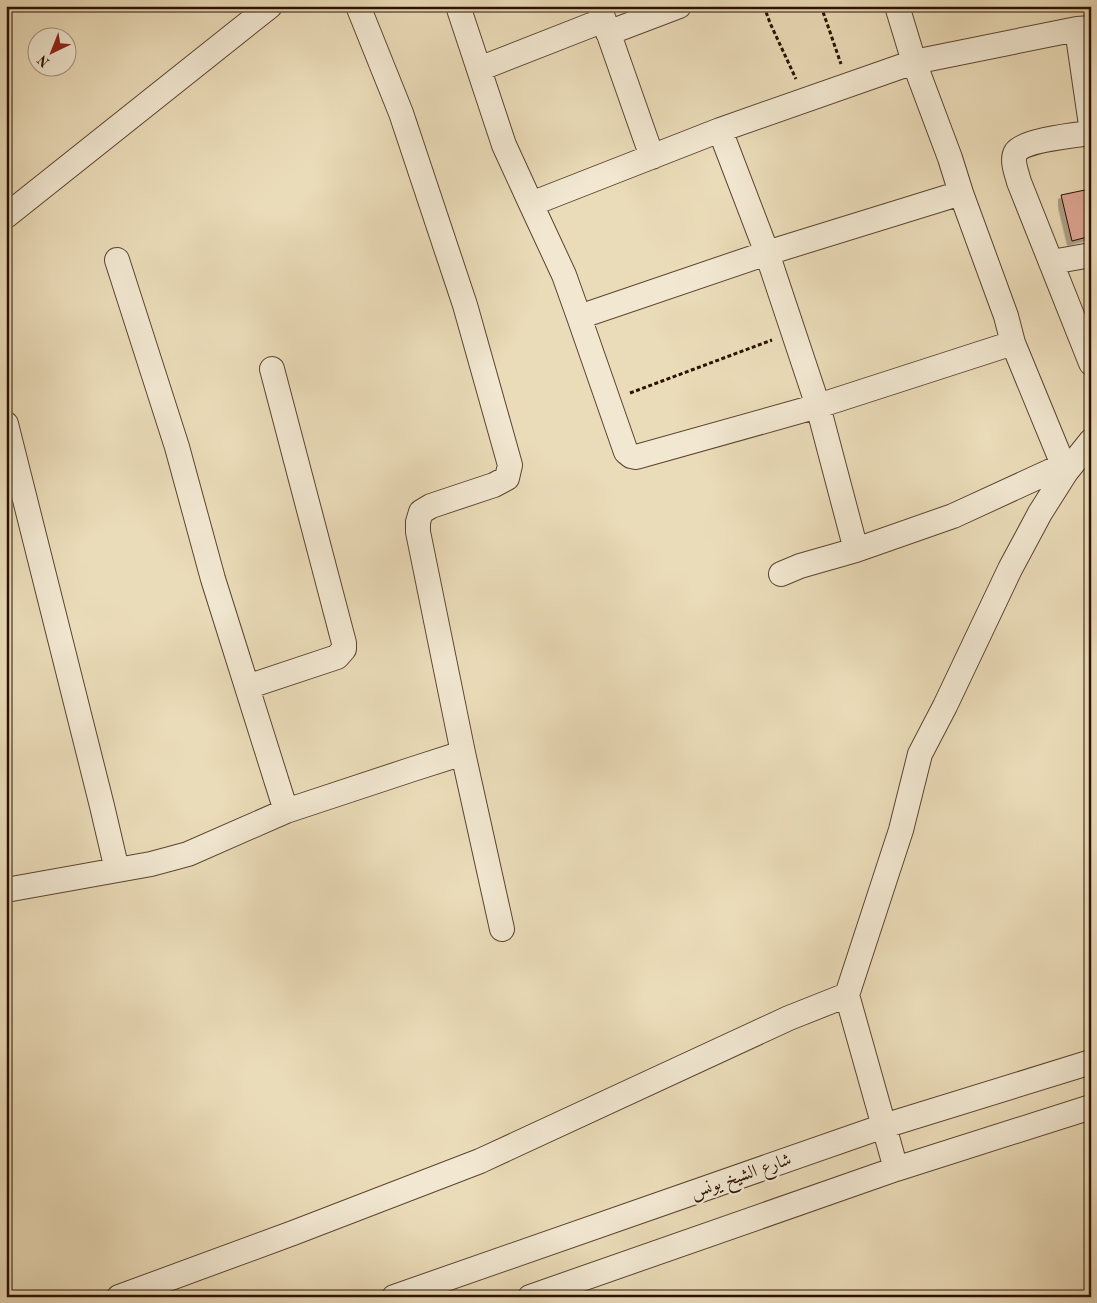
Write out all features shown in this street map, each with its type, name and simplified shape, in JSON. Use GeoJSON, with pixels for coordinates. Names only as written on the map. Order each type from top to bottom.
{"type":"FeatureCollection","features":[{"type":"Feature","properties":{"kind":"street"},"geometry":{"type":"LineString","coordinates":[[6,216],[270,6]]}},
{"type":"Feature","properties":{"kind":"street"},"geometry":{"type":"LineString","coordinates":[[358,6],[401,113],[441,232],[465,305],[510,465],[507,478],[494,485],[431,506],[421,512],[418,522],[418,532],[463,753],[502,929]]}},
{"type":"Feature","properties":{"kind":"street"},"geometry":{"type":"LineString","coordinates":[[458,6],[504,145],[564,276],[626,452],[631,456],[636,458],[818,406],[1013,342]]}},
{"type":"Feature","properties":{"kind":"street"},"geometry":{"type":"LineString","coordinates":[[478,69],[604,20],[679,6]]}},
{"type":"Feature","properties":{"kind":"street"},"geometry":{"type":"LineString","coordinates":[[897,6],[914,62],[1006,316],[1013,342],[1065,468]]}},
{"type":"Feature","properties":{"kind":"street"},"geometry":{"type":"LineString","coordinates":[[604,20],[652,156]]}},
{"type":"Feature","properties":{"kind":"street"},"geometry":{"type":"LineString","coordinates":[[531,204],[720,130],[914,62],[1084,28],[1091,125]]}},
{"type":"Feature","properties":{"kind":"street"},"geometry":{"type":"LineString","coordinates":[[720,130],[767,253],[818,406],[856,550]]}},
{"type":"Feature","properties":{"kind":"street"},"geometry":{"type":"LineString","coordinates":[[1091,133],[1054,138],[1022,147],[1016,152],[1014,158],[1019,182],[1091,363]]}},
{"type":"Feature","properties":{"kind":"street"},"geometry":{"type":"LineString","coordinates":[[580,317],[767,253],[961,193]]}},
{"type":"Feature","properties":{"kind":"street"},"geometry":{"type":"LineString","coordinates":[[1052,262],[1091,254]]}},
{"type":"Feature","properties":{"kind":"street"},"geometry":{"type":"LineString","coordinates":[[117,260],[177,447],[213,579],[286,811]]}},
{"type":"Feature","properties":{"kind":"street"},"geometry":{"type":"LineString","coordinates":[[247,687],[337,657],[344,650],[344,643],[272,369]]}},
{"type":"Feature","properties":{"kind":"street"},"geometry":{"type":"LineString","coordinates":[[6,424],[100,796],[116,870]]}},
{"type":"Feature","properties":{"kind":"street"},"geometry":{"type":"LineString","coordinates":[[896,1169],[847,995],[901,830],[920,754],[1010,569],[1040,513],[1065,468],[1091,441]]}},
{"type":"Feature","properties":{"kind":"street"},"geometry":{"type":"LineString","coordinates":[[781,574],[816,560],[856,550],[954,516],[1065,468]]}},
{"type":"Feature","properties":{"kind":"street"},"geometry":{"type":"LineString","coordinates":[[6,890],[151,864],[188,854],[286,811],[463,753]]}},
{"type":"Feature","properties":{"kind":"street"},"geometry":{"type":"LineString","coordinates":[[119,1297],[480,1161],[789,1018],[847,995]]}},
{"type":"Feature","properties":{"kind":"street","name":"شارع الشيخ يونس"},"geometry":{"type":"LineString","coordinates":[[394,1297],[884,1126],[1091,1062]]}},
{"type":"Feature","properties":{"kind":"street"},"geometry":{"type":"LineString","coordinates":[[530,1297],[896,1169],[1091,1107]]}},
{"type":"Feature","properties":{"kind":"path"},"geometry":{"type":"LineString","coordinates":[[764,6],[806,100]]}},
{"type":"Feature","properties":{"kind":"path"},"geometry":{"type":"LineString","coordinates":[[821,6],[848,85]]}},
{"type":"Feature","properties":{"kind":"path"},"geometry":{"type":"LineString","coordinates":[[608,401],[793,332]]}},
{"type":"Feature","properties":{"kind":"building"},"geometry":{"type":"Polygon","coordinates":[[[1085,190],[1091,209],[1091,236],[1072,241],[1061,195],[1085,190]]]}}]}
